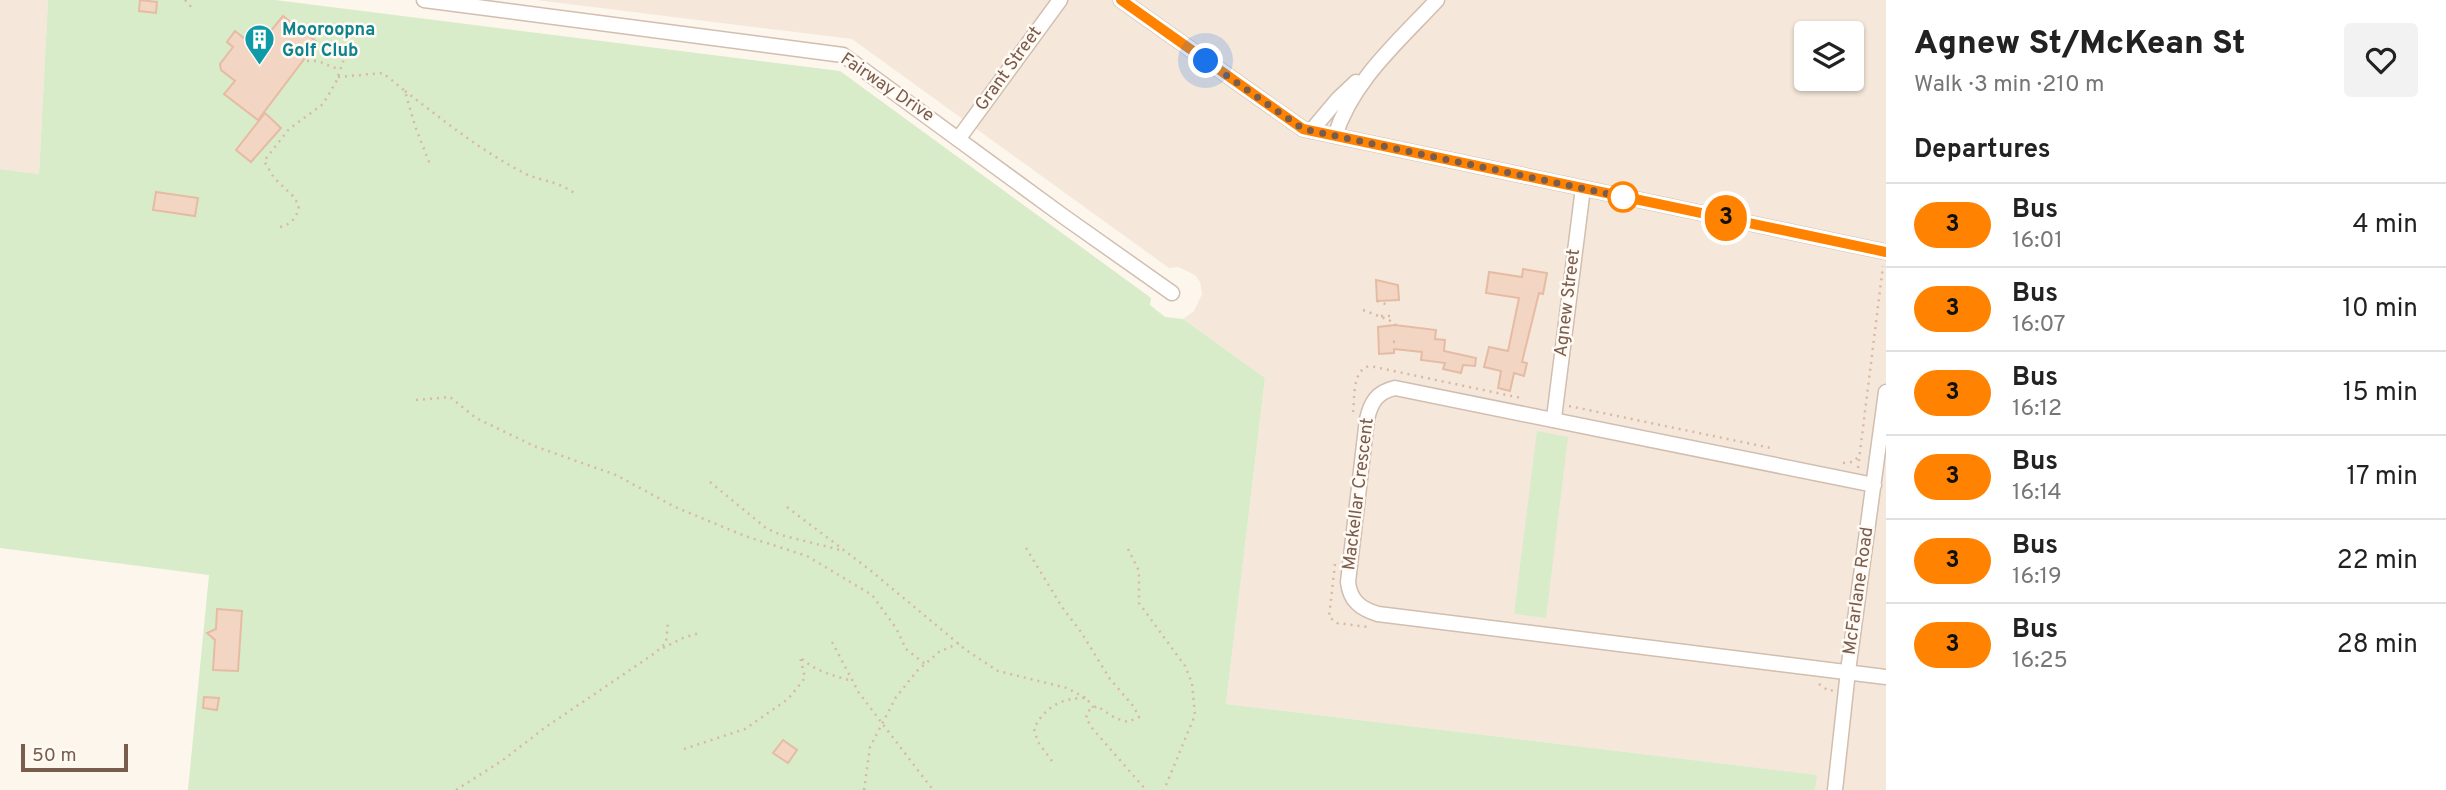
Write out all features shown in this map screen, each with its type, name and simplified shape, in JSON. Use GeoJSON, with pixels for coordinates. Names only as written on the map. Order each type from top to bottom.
{"type":"FeatureCollection","features":[{"type":"Feature","properties":{"kind":"street","name":"Fairway Drive"},"geometry":{"type":"LineString","coordinates":[[425,0],[838,53],[1172,293]]}},
{"type":"Feature","properties":{"kind":"street","name":"Grant Street"},"geometry":{"type":"LineString","coordinates":[[959,138],[1060,0]]}},
{"type":"Feature","properties":{"kind":"street"},"geometry":{"type":"LineString","coordinates":[[1121,0],[1298,127],[1885,256]]}},
{"type":"Feature","properties":{"kind":"street"},"geometry":{"type":"LineString","coordinates":[[1311,131],[1338,99],[1374,68],[1437,0]]}},
{"type":"Feature","properties":{"kind":"street"},"geometry":{"type":"LineString","coordinates":[[1335,136],[1344,111],[1374,68]]}},
{"type":"Feature","properties":{"kind":"street","name":"Agnew Street"},"geometry":{"type":"LineString","coordinates":[[1555,411],[1583,188]]}},
{"type":"Feature","properties":{"kind":"street","name":"Mackellar Crescent"},"geometry":{"type":"LineString","coordinates":[[1848,671],[1391,616],[1369,611],[1357,604],[1349,591],[1348,572],[1367,419],[1371,404],[1378,395],[1395,388],[1404,388],[1555,411],[1874,485]]}},
{"type":"Feature","properties":{"kind":"street","name":"McFarlane Road"},"geometry":{"type":"LineString","coordinates":[[1835,790],[1848,671],[1874,485],[1882,454],[1886,392]]}},
{"type":"Feature","properties":{"kind":"street"},"geometry":{"type":"LineString","coordinates":[[1848,671],[1886,677]]}},
{"type":"Feature","properties":{"kind":"path"},"geometry":{"type":"LineString","coordinates":[[185,0],[193,9]]}},
{"type":"Feature","properties":{"kind":"path"},"geometry":{"type":"LineString","coordinates":[[280,227],[292,222],[299,205],[274,178],[264,161],[289,129],[323,104],[338,77],[346,53]]}},
{"type":"Feature","properties":{"kind":"path"},"geometry":{"type":"LineString","coordinates":[[307,61],[318,61],[340,70]]}},
{"type":"Feature","properties":{"kind":"path"},"geometry":{"type":"LineString","coordinates":[[338,77],[383,73],[480,148],[527,175],[562,184],[574,193]]}},
{"type":"Feature","properties":{"kind":"path"},"geometry":{"type":"LineString","coordinates":[[405,91],[415,126],[432,167]]}},
{"type":"Feature","properties":{"kind":"path"},"geometry":{"type":"LineString","coordinates":[[1857,469],[1885,256]]}},
{"type":"Feature","properties":{"kind":"path"},"geometry":{"type":"LineString","coordinates":[[1377,301],[1388,305]]}},
{"type":"Feature","properties":{"kind":"path"},"geometry":{"type":"LineString","coordinates":[[1363,310],[1396,325]]}},
{"type":"Feature","properties":{"kind":"path"},"geometry":{"type":"LineString","coordinates":[[1378,317],[1392,316]]}},
{"type":"Feature","properties":{"kind":"path"},"geometry":{"type":"LineString","coordinates":[[1352,420],[1358,374],[1364,367],[1370,366],[1528,399]]}},
{"type":"Feature","properties":{"kind":"path"},"geometry":{"type":"LineString","coordinates":[[416,400],[450,397],[476,418],[534,446],[616,475],[675,507],[746,536],[807,556],[872,595],[896,628],[906,649],[925,664]]}},
{"type":"Feature","properties":{"kind":"path"},"geometry":{"type":"LineString","coordinates":[[1555,411],[1774,449]]}},
{"type":"Feature","properties":{"kind":"path"},"geometry":{"type":"LineString","coordinates":[[1842,463],[1853,462],[1859,456]]}},
{"type":"Feature","properties":{"kind":"path"},"geometry":{"type":"LineString","coordinates":[[709,482],[765,528],[781,535],[847,552]]}},
{"type":"Feature","properties":{"kind":"path"},"geometry":{"type":"LineString","coordinates":[[787,507],[847,552],[958,643],[998,671],[1067,688],[1086,698],[1094,708]]}},
{"type":"Feature","properties":{"kind":"path"},"geometry":{"type":"LineString","coordinates":[[1027,548],[1062,607],[1139,717],[1128,722],[1115,718],[1097,706],[1088,711],[1086,718],[1146,790]]}},
{"type":"Feature","properties":{"kind":"path"},"geometry":{"type":"LineString","coordinates":[[1128,549],[1139,571],[1139,603],[1185,666],[1192,683],[1195,715],[1164,790]]}},
{"type":"Feature","properties":{"kind":"path"},"geometry":{"type":"LineString","coordinates":[[1335,558],[1329,617],[1340,624],[1374,628]]}},
{"type":"Feature","properties":{"kind":"path"},"geometry":{"type":"LineString","coordinates":[[655,653],[666,643],[668,622]]}},
{"type":"Feature","properties":{"kind":"path"},"geometry":{"type":"LineString","coordinates":[[456,790],[655,653],[682,638],[699,633]]}},
{"type":"Feature","properties":{"kind":"path"},"geometry":{"type":"LineString","coordinates":[[832,642],[853,681],[933,790]]}},
{"type":"Feature","properties":{"kind":"path"},"geometry":{"type":"LineString","coordinates":[[864,790],[870,747],[896,697],[925,664],[939,652],[958,643]]}},
{"type":"Feature","properties":{"kind":"path"},"geometry":{"type":"LineString","coordinates":[[684,750],[745,729],[788,699],[805,678],[800,657],[825,673],[853,681]]}},
{"type":"Feature","properties":{"kind":"path"},"geometry":{"type":"LineString","coordinates":[[1818,683],[1829,691],[1834,690]]}},
{"type":"Feature","properties":{"kind":"path"},"geometry":{"type":"LineString","coordinates":[[1052,761],[1038,742],[1034,729],[1039,717],[1065,700],[1086,698]]}},
{"type":"Feature","properties":{"kind":"shaded area"},"geometry":{"type":"Polygon","coordinates":[[[0,0],[48,0],[39,174],[0,169],[0,0]]]}},
{"type":"Feature","properties":{"kind":"shaded area"},"geometry":{"type":"Polygon","coordinates":[[[536,0],[1886,0],[1886,790],[1815,790],[1816,775],[1226,704],[1265,378],[1183,319],[1194,311],[1202,294],[1200,282],[1195,275],[1178,267],[1169,268],[852,39],[536,0]]]}},
{"type":"Feature","properties":{"kind":"green space","name":"Mooroopna Golf Club"},"geometry":{"type":"Polygon","coordinates":[[[48,0],[275,0],[840,71],[1151,298],[1150,305],[1165,317],[1183,319],[1265,378],[1226,704],[1817,775],[1815,790],[188,790],[209,575],[0,548],[0,169],[39,174],[48,0]]]}},
{"type":"Feature","properties":{"kind":"green space"},"geometry":{"type":"Polygon","coordinates":[[[1537,431],[1568,437],[1546,618],[1514,614],[1537,431]]]}},
{"type":"Feature","properties":{"kind":"building"},"geometry":{"type":"Polygon","coordinates":[[[140,0],[157,2],[156,13],[139,11],[140,0]]]}},
{"type":"Feature","properties":{"kind":"building","name":"Mooroopna Golf Club"},"geometry":{"type":"Polygon","coordinates":[[[283,16],[317,42],[258,120],[224,94],[235,81],[221,70],[220,64],[233,47],[227,42],[235,31],[245,39],[265,38],[283,16]]]}},
{"type":"Feature","properties":{"kind":"building"},"geometry":{"type":"Polygon","coordinates":[[[265,113],[281,128],[251,162],[236,150],[265,113]]]}},
{"type":"Feature","properties":{"kind":"building"},"geometry":{"type":"Polygon","coordinates":[[[156,192],[198,198],[195,216],[153,210],[156,192]]]}},
{"type":"Feature","properties":{"kind":"building"},"geometry":{"type":"Polygon","coordinates":[[[1523,269],[1547,273],[1543,294],[1539,293],[1522,362],[1527,363],[1524,376],[1514,373],[1510,391],[1498,388],[1501,371],[1484,367],[1489,347],[1508,351],[1519,298],[1486,293],[1489,272],[1522,277],[1523,269]]]}},
{"type":"Feature","properties":{"kind":"building"},"geometry":{"type":"Polygon","coordinates":[[[1376,280],[1398,285],[1399,300],[1377,301],[1376,280]]]}},
{"type":"Feature","properties":{"kind":"building"},"geometry":{"type":"Polygon","coordinates":[[[1395,325],[1436,330],[1435,339],[1445,340],[1444,351],[1476,358],[1475,366],[1463,365],[1461,373],[1443,369],[1445,363],[1421,360],[1422,352],[1394,349],[1394,353],[1379,354],[1378,327],[1395,325]]]}},
{"type":"Feature","properties":{"kind":"building"},"geometry":{"type":"Polygon","coordinates":[[[217,609],[242,611],[238,671],[213,670],[215,640],[207,633],[216,629],[217,609]]]}},
{"type":"Feature","properties":{"kind":"building"},"geometry":{"type":"Polygon","coordinates":[[[204,697],[219,698],[217,710],[203,708],[204,697]]]}},
{"type":"Feature","properties":{"kind":"building"},"geometry":{"type":"Polygon","coordinates":[[[783,740],[797,750],[788,763],[773,753],[783,740]]]}},
{"type":"Feature","properties":{"kind":"bus line","name":"3"},"geometry":{"type":"LineString","coordinates":[[1121,0],[1303,129],[1886,252]]}},
{"type":"Feature","properties":{"kind":"place","name":"Mooroopna Golf Club"},"geometry":{"type":"Point","coordinates":[259,67]}},
{"type":"Feature","properties":{"kind":"route"},"geometry":{"type":"LineString","coordinates":[[1206,61],[1303,129],[1623,197]]}}]}
